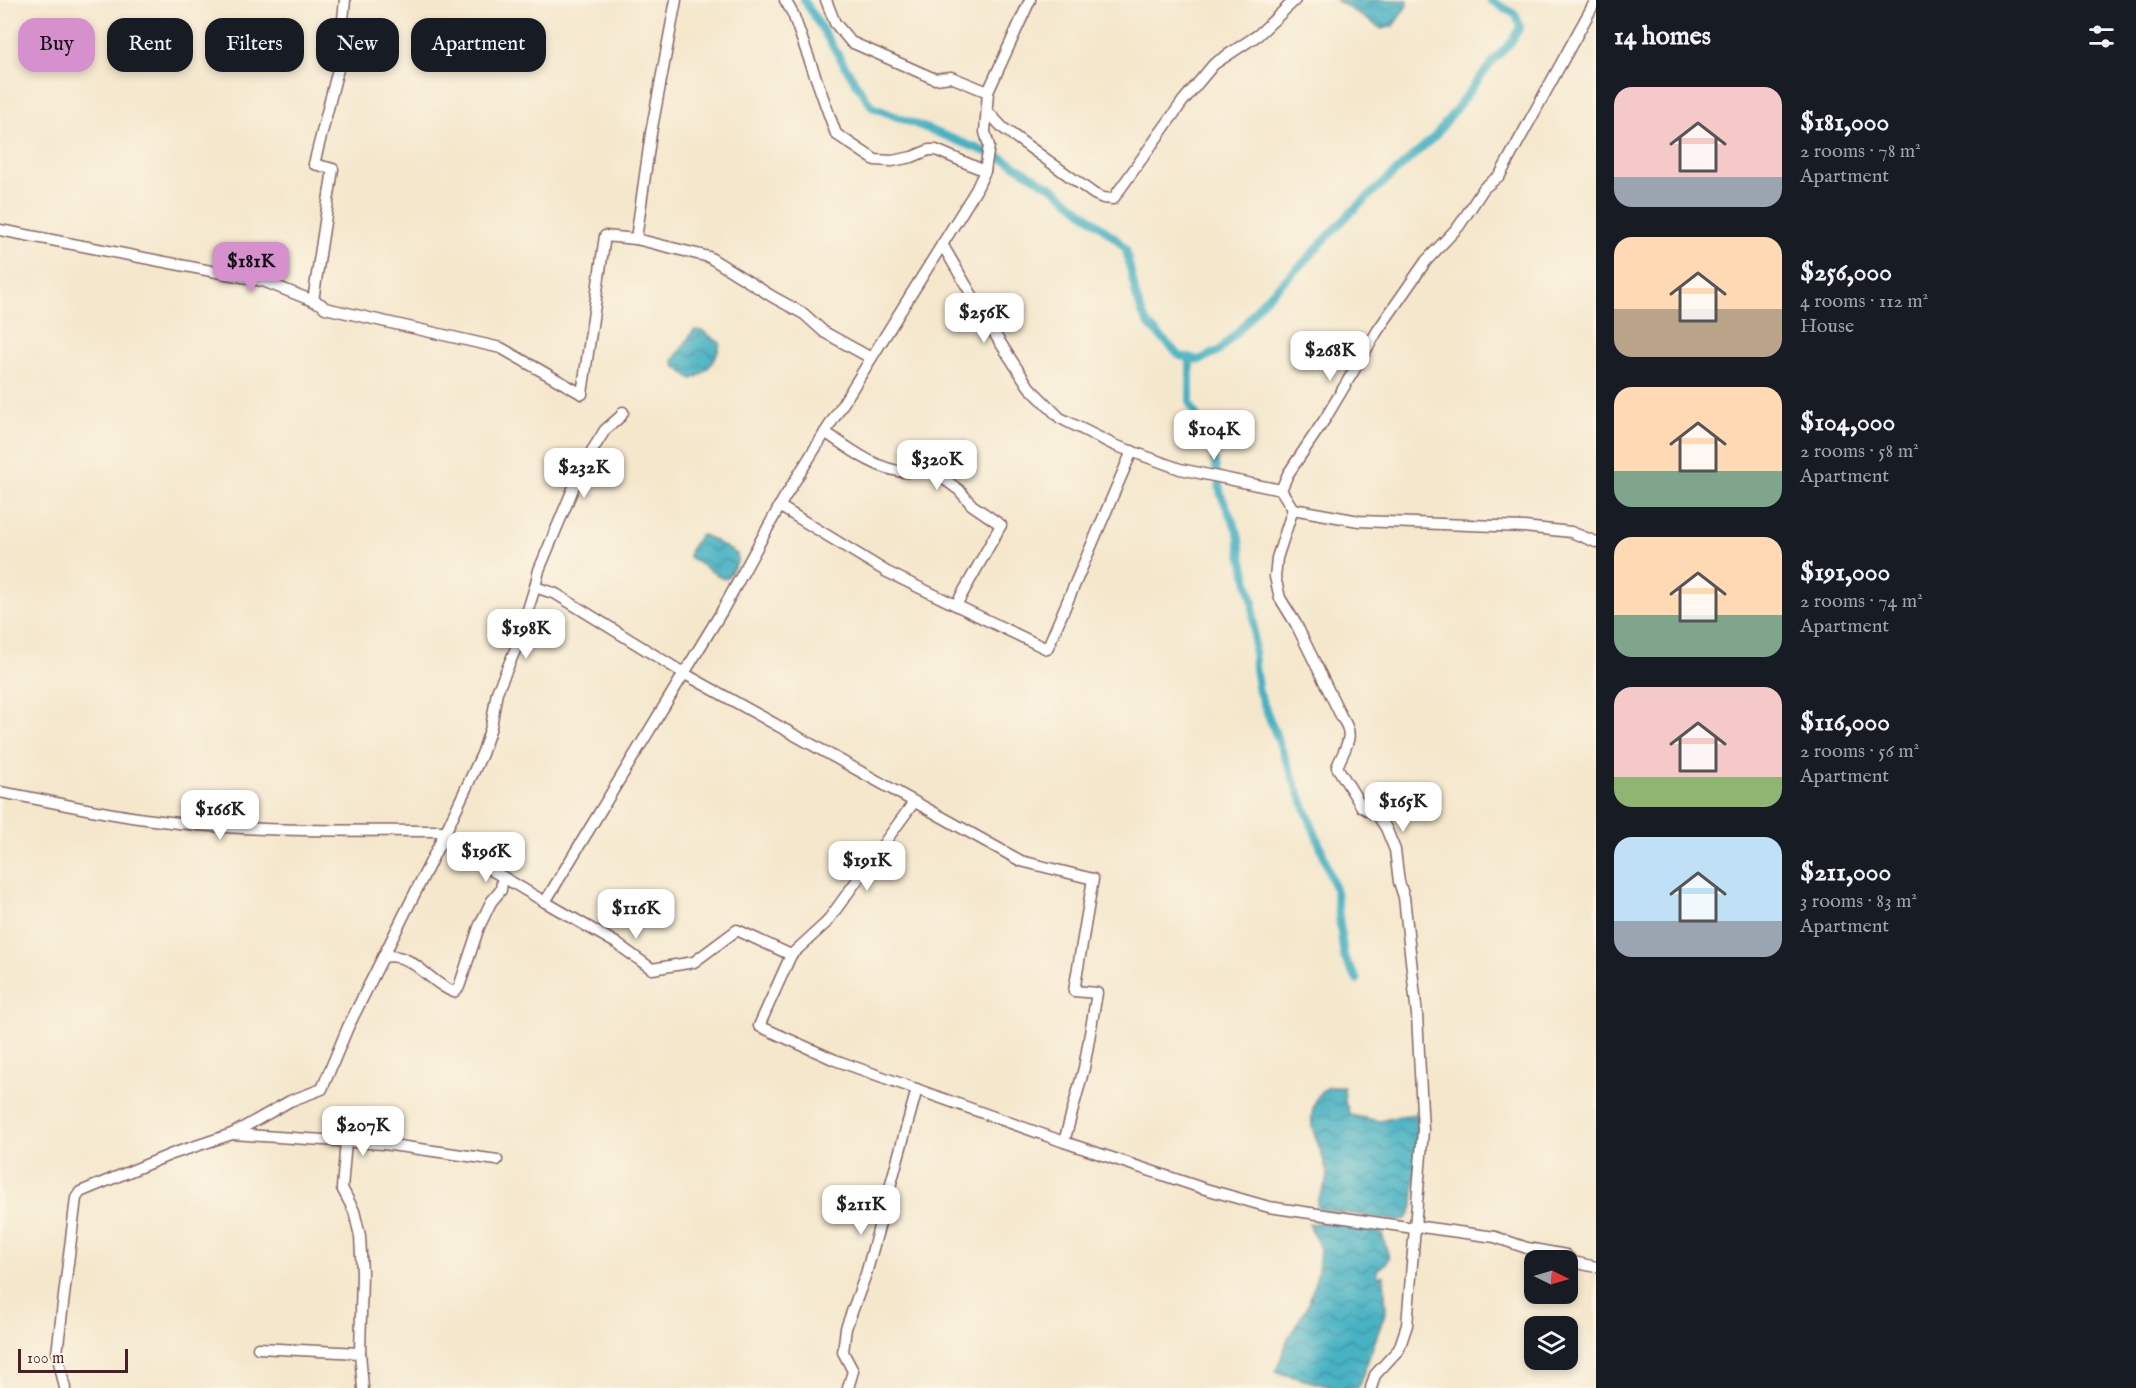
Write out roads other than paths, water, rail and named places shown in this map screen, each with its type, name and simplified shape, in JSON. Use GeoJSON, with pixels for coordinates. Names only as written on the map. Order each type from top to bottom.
{"type":"FeatureCollection","features":[{"type":"Feature","properties":{"kind":"street"},"geometry":{"type":"LineString","coordinates":[[313,301],[333,169],[314,164],[338,69],[345,0]]}},
{"type":"Feature","properties":{"kind":"street"},"geometry":{"type":"LineString","coordinates":[[636,240],[651,134],[676,0]]}},
{"type":"Feature","properties":{"kind":"street"},"geometry":{"type":"LineString","coordinates":[[785,0],[793,14],[836,134],[876,160],[892,161],[936,150],[986,166]]}},
{"type":"Feature","properties":{"kind":"street"},"geometry":{"type":"LineString","coordinates":[[826,0],[835,23],[851,42],[935,79],[951,77],[988,92]]}},
{"type":"Feature","properties":{"kind":"street"},"geometry":{"type":"LineString","coordinates":[[545,902],[685,674],[779,506],[976,190],[986,166],[989,146],[985,132],[988,92],[1030,0]]}},
{"type":"Feature","properties":{"kind":"street"},"geometry":{"type":"LineString","coordinates":[[1281,490],[1288,474],[1378,330],[1419,271],[1459,226],[1484,188],[1500,176],[1596,0]]}},
{"type":"Feature","properties":{"kind":"street"},"geometry":{"type":"LineString","coordinates":[[987,111],[1011,134],[1094,194],[1113,199],[1183,101],[1214,64],[1258,35],[1293,1]]}},
{"type":"Feature","properties":{"kind":"street"},"geometry":{"type":"LineString","coordinates":[[0,230],[263,281],[321,304],[325,308],[501,348],[582,394],[605,236],[636,240],[709,257],[804,314],[824,332],[871,358]]}},
{"type":"Feature","properties":{"kind":"street"},"geometry":{"type":"LineString","coordinates":[[942,244],[994,333],[1029,387],[1060,418],[1114,445],[1180,469],[1281,490],[1293,509],[1359,521],[1524,527],[1571,532],[1596,542]]}},
{"type":"Feature","properties":{"kind":"street"},"geometry":{"type":"LineString","coordinates":[[65,1388],[57,1353],[76,1198],[80,1192],[172,1154],[232,1134],[290,1101],[322,1089],[348,1027],[444,836],[482,754],[491,727],[496,692],[516,648],[536,587],[539,570],[583,465],[605,430],[623,412]]}},
{"type":"Feature","properties":{"kind":"street"},"geometry":{"type":"LineString","coordinates":[[825,432],[848,448],[885,467],[907,472],[918,460],[959,490],[972,505],[1001,525],[956,605]]}},
{"type":"Feature","properties":{"kind":"street"},"geometry":{"type":"LineString","coordinates":[[779,506],[887,572],[1047,649],[1132,451]]}},
{"type":"Feature","properties":{"kind":"street"},"geometry":{"type":"LineString","coordinates":[[1293,509],[1277,558],[1275,577],[1280,598],[1296,624],[1342,718],[1349,727],[1349,736],[1337,766],[1362,807],[1378,816],[1395,850],[1399,882],[1404,897],[1414,976],[1423,1130],[1407,1325],[1399,1349],[1375,1375],[1371,1388]]}},
{"type":"Feature","properties":{"kind":"street"},"geometry":{"type":"LineString","coordinates":[[536,587],[556,594],[685,674],[1020,861],[1093,879],[1074,991],[1097,993],[1084,1068],[1064,1142]]}},
{"type":"Feature","properties":{"kind":"street"},"geometry":{"type":"LineString","coordinates":[[0,792],[152,820],[211,826],[444,836],[506,879],[616,943],[652,969],[694,962],[737,930],[791,956]]}},
{"type":"Feature","properties":{"kind":"street"},"geometry":{"type":"LineString","coordinates":[[914,802],[826,924],[791,956],[759,1026],[835,1060],[1064,1142],[1202,1188],[1269,1207],[1495,1237],[1527,1248],[1566,1255],[1573,1262],[1596,1267]]}},
{"type":"Feature","properties":{"kind":"street"},"geometry":{"type":"LineString","coordinates":[[383,957],[392,955],[410,960],[446,989],[454,992],[459,987],[479,927],[491,903],[501,890],[502,881],[506,879]]}},
{"type":"Feature","properties":{"kind":"street"},"geometry":{"type":"LineString","coordinates":[[848,1388],[853,1371],[843,1352],[846,1328],[866,1274],[917,1089]]}},
{"type":"Feature","properties":{"kind":"street"},"geometry":{"type":"LineString","coordinates":[[232,1134],[384,1144],[497,1160]]}},
{"type":"Feature","properties":{"kind":"street"},"geometry":{"type":"LineString","coordinates":[[346,1141],[342,1188],[354,1211],[360,1236],[362,1273],[360,1353],[363,1388]]}},
{"type":"Feature","properties":{"kind":"street"},"geometry":{"type":"LineString","coordinates":[[258,1348],[360,1353]]}},
{"type":"Feature","properties":{"kind":"water"},"geometry":{"type":"Polygon","coordinates":[[[1336,0],[1408,0],[1408,4],[1393,26],[1382,29],[1336,0]]]}},
{"type":"Feature","properties":{"kind":"water"},"geometry":{"type":"Polygon","coordinates":[[[694,330],[703,331],[720,343],[717,354],[710,365],[692,379],[676,367],[673,361],[694,330]]]}},
{"type":"Feature","properties":{"kind":"water"},"geometry":{"type":"Polygon","coordinates":[[[700,535],[706,536],[737,554],[737,563],[727,578],[723,579],[689,557],[690,550],[700,535]]]}},
{"type":"Feature","properties":{"kind":"water"},"geometry":{"type":"Polygon","coordinates":[[[1344,1087],[1345,1102],[1350,1115],[1380,1121],[1400,1116],[1417,1114],[1419,1116],[1413,1206],[1405,1220],[1319,1209],[1317,1205],[1327,1175],[1313,1130],[1312,1118],[1317,1098],[1325,1089],[1344,1087]]]}},
{"type":"Feature","properties":{"kind":"water"},"geometry":{"type":"Polygon","coordinates":[[[1324,1222],[1375,1226],[1381,1229],[1389,1258],[1377,1270],[1378,1277],[1384,1275],[1386,1311],[1358,1388],[1334,1388],[1276,1372],[1288,1339],[1309,1303],[1318,1271],[1320,1249],[1309,1224],[1324,1222]]]}},
{"type":"Feature","properties":{"kind":"waterway"},"geometry":{"type":"LineString","coordinates":[[804,0],[872,107],[1004,159],[1056,190],[1115,238],[1126,249],[1136,296],[1150,326],[1180,356],[1199,360],[1219,351],[1261,303],[1350,213],[1435,136],[1493,61],[1511,42],[1520,27],[1516,15],[1490,0]]}},
{"type":"Feature","properties":{"kind":"waterway"},"geometry":{"type":"LineString","coordinates":[[1190,358],[1190,404],[1212,448],[1221,495],[1238,533],[1253,603],[1255,668],[1259,692],[1321,848],[1336,892],[1344,957],[1357,980]]}}]}
